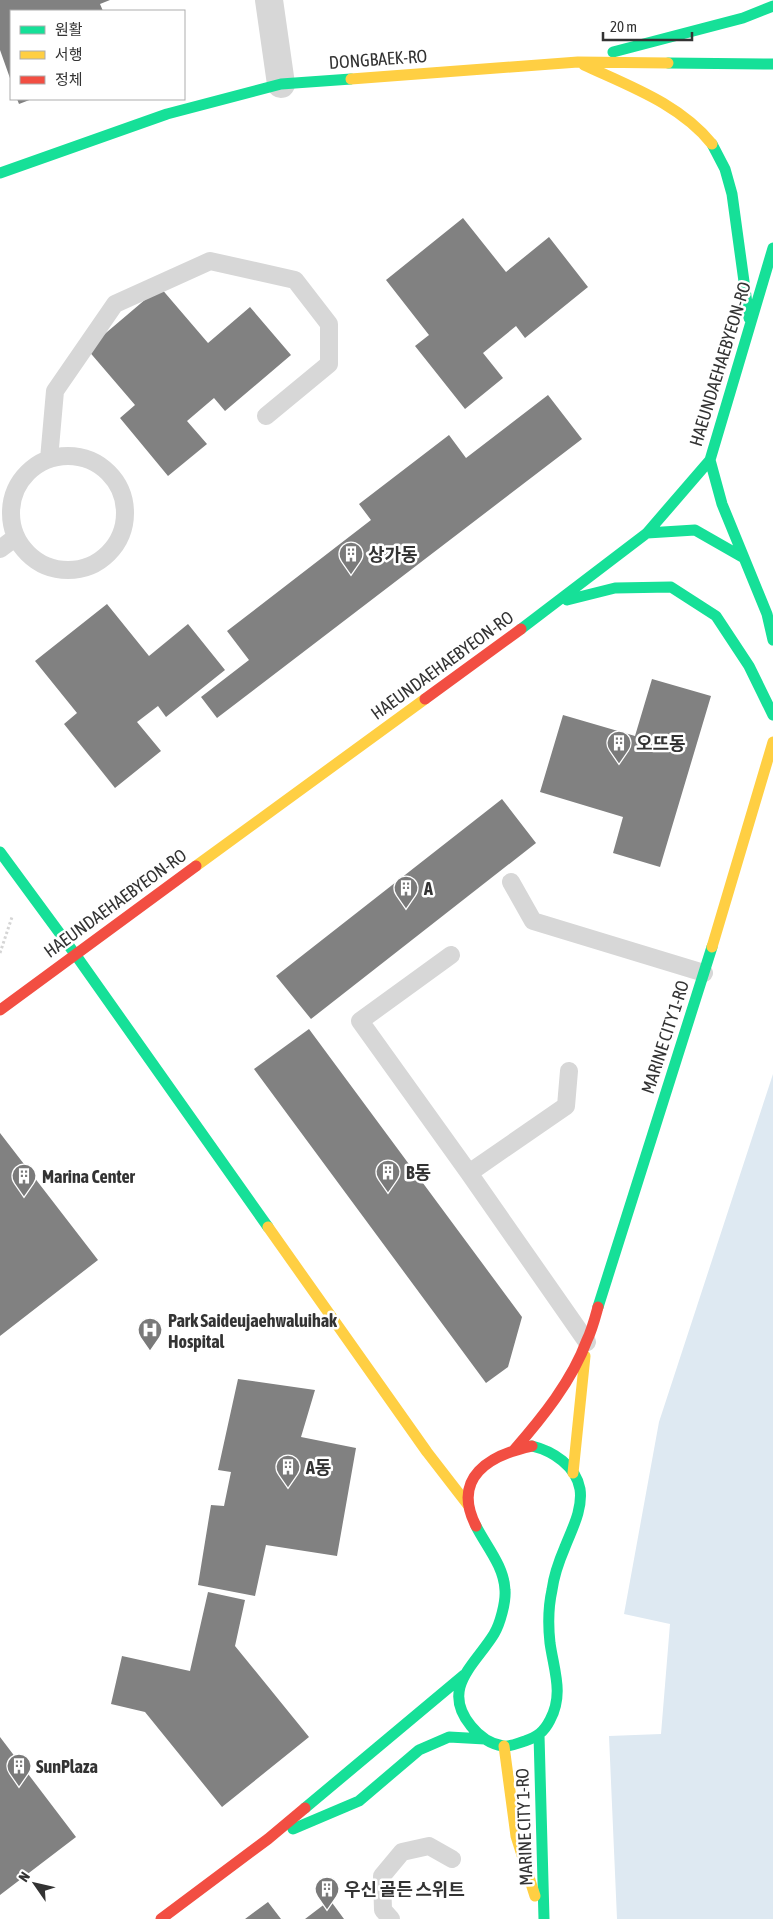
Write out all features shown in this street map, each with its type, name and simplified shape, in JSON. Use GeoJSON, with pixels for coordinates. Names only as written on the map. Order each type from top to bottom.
{"type":"FeatureCollection","features":[{"type":"Feature","properties":{"kind":"main road"},"geometry":{"type":"LineString","coordinates":[[578,62],[743,18],[773,6]]}},
{"type":"Feature","properties":{"kind":"main road","name":"DONGBAEK-RO"},"geometry":{"type":"LineString","coordinates":[[0,173],[167,114],[281,84],[578,62],[773,64]]}},
{"type":"Feature","properties":{"kind":"main road"},"geometry":{"type":"LineString","coordinates":[[578,62],[677,112],[706,135],[716,148],[725,168],[734,201],[750,326]]}},
{"type":"Feature","properties":{"kind":"main road","name":"HAEUNDAEHAEBYEON-RO"},"geometry":{"type":"LineString","coordinates":[[0,1010],[558,602],[648,533],[710,460],[773,248]]}},
{"type":"Feature","properties":{"kind":"main road"},"geometry":{"type":"LineString","coordinates":[[750,326],[773,288]]}},
{"type":"Feature","properties":{"kind":"main road"},"geometry":{"type":"LineString","coordinates":[[710,460],[722,504],[767,614],[773,640]]}},
{"type":"Feature","properties":{"kind":"main road"},"geometry":{"type":"LineString","coordinates":[[648,533],[695,530],[744,558]]}},
{"type":"Feature","properties":{"kind":"main road"},"geometry":{"type":"LineString","coordinates":[[558,602],[615,588],[671,587],[716,616],[749,666],[773,715]]}},
{"type":"Feature","properties":{"kind":"main road","name":"MARINE CITY 1-RO"},"geometry":{"type":"LineString","coordinates":[[514,1450],[535,1426],[564,1386],[587,1342],[704,973],[773,742]]}},
{"type":"Feature","properties":{"kind":"main road"},"geometry":{"type":"LineString","coordinates":[[0,852],[75,954],[427,1452],[468,1505],[499,1569],[505,1588],[499,1625],[489,1642],[475,1657],[464,1675],[458,1694],[462,1711],[470,1727],[485,1739]]}},
{"type":"Feature","properties":{"kind":"main road","name":"MARINE CITY 1-RO"},"geometry":{"type":"LineString","coordinates":[[572,1473],[587,1342]]}},
{"type":"Feature","properties":{"kind":"main road"},"geometry":{"type":"LineString","coordinates":[[268,1839],[360,1801],[419,1750],[449,1737],[485,1739],[504,1746],[523,1742],[539,1735],[553,1715],[559,1698],[549,1629],[550,1601],[554,1576],[579,1509],[580,1488],[561,1458],[546,1450],[532,1446],[498,1455],[481,1466],[470,1484],[468,1505]]}},
{"type":"Feature","properties":{"kind":"main road"},"geometry":{"type":"LineString","coordinates":[[427,1452],[450,1465]]}},
{"type":"Feature","properties":{"kind":"main road"},"geometry":{"type":"LineString","coordinates":[[466,1466],[481,1466]]}},
{"type":"Feature","properties":{"kind":"main road"},"geometry":{"type":"LineString","coordinates":[[161,1919],[268,1839],[464,1675]]}},
{"type":"Feature","properties":{"kind":"main road","name":"MARINE CITY 1-RO"},"geometry":{"type":"LineString","coordinates":[[539,1735],[543,1919]]}},
{"type":"Feature","properties":{"kind":"main road","name":"MARINE CITY 1-RO"},"geometry":{"type":"LineString","coordinates":[[504,1746],[516,1836],[543,1919]]}},
{"type":"Feature","properties":{"kind":"street"},"geometry":{"type":"LineString","coordinates":[[269,0],[281,84]]}},
{"type":"Feature","properties":{"kind":"lane"},"geometry":{"type":"LineString","coordinates":[[49,458],[56,391],[115,304],[210,261],[295,280],[328,324],[329,364],[266,416]]}},
{"type":"Feature","properties":{"kind":"lane"},"geometry":{"type":"LineString","coordinates":[[68,455],[86,458],[103,467],[116,481],[124,498],[125,516],[121,535],[111,551],[96,563],[78,569],[60,570],[42,564],[27,553],[16,538],[11,519],[12,500],[20,482],[32,468],[49,458],[68,455]]}},
{"type":"Feature","properties":{"kind":"lane"},"geometry":{"type":"LineString","coordinates":[[0,549],[16,538]]}},
{"type":"Feature","properties":{"kind":"lane"},"geometry":{"type":"LineString","coordinates":[[511,882],[534,921],[704,973]]}},
{"type":"Feature","properties":{"kind":"lane"},"geometry":{"type":"LineString","coordinates":[[451,955],[360,1021],[587,1342]]}},
{"type":"Feature","properties":{"kind":"lane"},"geometry":{"type":"LineString","coordinates":[[469,1173],[566,1106],[569,1071]]}},
{"type":"Feature","properties":{"kind":"lane"},"geometry":{"type":"LineString","coordinates":[[390,1919],[383,1910],[382,1876],[402,1852],[429,1846],[452,1859]]}},
{"type":"Feature","properties":{"kind":"path"},"geometry":{"type":"LineString","coordinates":[[0,953],[13,918],[8,912]]}},
{"type":"Feature","properties":{"kind":"shaded area"},"geometry":{"type":"Polygon","coordinates":[[[773,1074],[773,1919],[617,1919],[609,1736],[661,1734],[670,1624],[624,1614],[659,1422],[773,1074]]]}},
{"type":"Feature","properties":{"kind":"building"},"geometry":{"type":"Polygon","coordinates":[[[0,0],[110,0],[100,4],[103,10],[10,10],[10,78],[0,50],[0,0]]]}},
{"type":"Feature","properties":{"kind":"building"},"geometry":{"type":"Polygon","coordinates":[[[17,100],[29,100],[19,104],[17,100]]]}},
{"type":"Feature","properties":{"kind":"building"},"geometry":{"type":"Polygon","coordinates":[[[463,218],[506,272],[549,237],[588,287],[525,338],[516,326],[483,353],[503,378],[465,409],[415,346],[429,335],[386,280],[463,218]]]}},
{"type":"Feature","properties":{"kind":"building"},"geometry":{"type":"Polygon","coordinates":[[[160,287],[208,343],[250,307],[291,355],[225,411],[214,398],[187,421],[207,444],[168,476],[120,418],[135,405],[87,349],[160,287]]]}},
{"type":"Feature","properties":{"kind":"building","name":"상가동"},"geometry":{"type":"Polygon","coordinates":[[[548,395],[582,439],[217,718],[201,697],[249,660],[227,631],[371,520],[359,504],[449,435],[466,458],[548,395]]]}},
{"type":"Feature","properties":{"kind":"building"},"geometry":{"type":"Polygon","coordinates":[[[107,604],[149,656],[188,624],[225,670],[166,717],[158,706],[137,722],[161,751],[115,788],[64,724],[77,713],[35,661],[107,604]]]}},
{"type":"Feature","properties":{"kind":"building","name":"오뜨동"},"geometry":{"type":"Polygon","coordinates":[[[652,679],[711,696],[660,867],[613,853],[623,817],[540,792],[563,715],[635,736],[652,679]]]}},
{"type":"Feature","properties":{"kind":"building","name":"A"},"geometry":{"type":"Polygon","coordinates":[[[502,799],[536,843],[311,1019],[276,976],[502,799]]]}},
{"type":"Feature","properties":{"kind":"building","name":"B동"},"geometry":{"type":"Polygon","coordinates":[[[309,1029],[522,1317],[508,1367],[486,1383],[254,1069],[309,1029]]]}},
{"type":"Feature","properties":{"kind":"building","name":"Marina Center"},"geometry":{"type":"Polygon","coordinates":[[[0,1133],[98,1260],[0,1336],[0,1133]]]}},
{"type":"Feature","properties":{"kind":"building","name":"A동"},"geometry":{"type":"Polygon","coordinates":[[[238,1379],[315,1390],[301,1437],[356,1448],[337,1556],[266,1545],[255,1596],[198,1585],[211,1505],[224,1506],[231,1472],[218,1470],[238,1379]]]}},
{"type":"Feature","properties":{"kind":"building"},"geometry":{"type":"Polygon","coordinates":[[[208,1592],[245,1600],[235,1646],[309,1737],[222,1807],[145,1712],[111,1704],[122,1656],[190,1671],[208,1592]]]}},
{"type":"Feature","properties":{"kind":"building","name":"SunPlaza"},"geometry":{"type":"Polygon","coordinates":[[[0,1737],[76,1837],[0,1895],[0,1737]]]}},
{"type":"Feature","properties":{"kind":"building","name":"우신 골든 스위트"},"geometry":{"type":"Polygon","coordinates":[[[330,1900],[344,1919],[305,1919],[330,1900]]]}},
{"type":"Feature","properties":{"kind":"building"},"geometry":{"type":"Polygon","coordinates":[[[268,1902],[281,1919],[245,1919],[268,1902]]]}},
{"type":"Feature","properties":{"kind":"traffic: fast"},"geometry":{"type":"LineString","coordinates":[[613,52],[743,18],[773,6]]}},
{"type":"Feature","properties":{"kind":"traffic: fast"},"geometry":{"type":"LineString","coordinates":[[668,63],[773,64]]}},
{"type":"Feature","properties":{"kind":"traffic: fast"},"geometry":{"type":"LineString","coordinates":[[0,173],[167,114],[281,84],[351,79]]}},
{"type":"Feature","properties":{"kind":"traffic: fast"},"geometry":{"type":"LineString","coordinates":[[712,144],[725,169],[732,194],[749,318]]}},
{"type":"Feature","properties":{"kind":"traffic: fast"},"geometry":{"type":"LineString","coordinates":[[521,629],[647,533],[710,460],[773,248]]}},
{"type":"Feature","properties":{"kind":"traffic: fast"},"geometry":{"type":"LineString","coordinates":[[710,460],[722,504],[767,614],[773,640]]}},
{"type":"Feature","properties":{"kind":"traffic: fast"},"geometry":{"type":"LineString","coordinates":[[647,533],[695,530],[744,558]]}},
{"type":"Feature","properties":{"kind":"traffic: fast"},"geometry":{"type":"LineString","coordinates":[[567,600],[615,588],[671,587],[716,616],[749,666],[773,715]]}},
{"type":"Feature","properties":{"kind":"traffic: fast"},"geometry":{"type":"LineString","coordinates":[[0,852],[75,954],[268,1227]]}},
{"type":"Feature","properties":{"kind":"traffic: fast"},"geometry":{"type":"LineString","coordinates":[[598,1307],[712,947]]}},
{"type":"Feature","properties":{"kind":"traffic: fast"},"geometry":{"type":"LineString","coordinates":[[476,1526],[494,1556],[501,1573],[504,1581],[505,1601],[494,1634],[464,1677],[460,1688],[459,1700],[462,1712],[478,1733],[494,1743],[508,1746],[537,1736],[548,1724],[554,1710],[557,1682],[549,1636],[550,1603],[555,1573],[576,1519],[581,1496],[578,1481],[569,1467],[548,1452],[532,1446]]}},
{"type":"Feature","properties":{"kind":"traffic: fast"},"geometry":{"type":"LineString","coordinates":[[305,1808],[464,1675]]}},
{"type":"Feature","properties":{"kind":"traffic: fast"},"geometry":{"type":"LineString","coordinates":[[539,1735],[544,1919]]}},
{"type":"Feature","properties":{"kind":"traffic: fast"},"geometry":{"type":"LineString","coordinates":[[293,1829],[359,1801],[419,1750],[449,1737],[485,1739]]}},
{"type":"Feature","properties":{"kind":"traffic: slow"},"geometry":{"type":"LineString","coordinates":[[351,79],[578,62],[668,63]]}},
{"type":"Feature","properties":{"kind":"traffic: slow"},"geometry":{"type":"LineString","coordinates":[[584,65],[653,97],[685,118],[712,144]]}},
{"type":"Feature","properties":{"kind":"traffic: slow"},"geometry":{"type":"LineString","coordinates":[[196,866],[425,699]]}},
{"type":"Feature","properties":{"kind":"traffic: slow"},"geometry":{"type":"LineString","coordinates":[[712,947],[773,742]]}},
{"type":"Feature","properties":{"kind":"traffic: slow"},"geometry":{"type":"LineString","coordinates":[[268,1227],[427,1452],[468,1505]]}},
{"type":"Feature","properties":{"kind":"traffic: slow"},"geometry":{"type":"LineString","coordinates":[[573,1473],[585,1356]]}},
{"type":"Feature","properties":{"kind":"traffic: slow"},"geometry":{"type":"LineString","coordinates":[[504,1746],[516,1836],[535,1896]]}},
{"type":"Feature","properties":{"kind":"traffic: jam"},"geometry":{"type":"LineString","coordinates":[[425,699],[521,629]]}},
{"type":"Feature","properties":{"kind":"traffic: jam"},"geometry":{"type":"LineString","coordinates":[[0,1010],[196,866]]}},
{"type":"Feature","properties":{"kind":"traffic: jam"},"geometry":{"type":"LineString","coordinates":[[514,1450],[565,1384],[581,1355],[598,1307]]}},
{"type":"Feature","properties":{"kind":"traffic: jam"},"geometry":{"type":"LineString","coordinates":[[476,1526],[470,1509],[468,1494],[472,1482],[479,1471],[489,1462],[502,1455],[532,1446]]}},
{"type":"Feature","properties":{"kind":"traffic: jam"},"geometry":{"type":"LineString","coordinates":[[161,1919],[268,1839],[305,1808]]}},
{"type":"Feature","properties":{"kind":"place","name":"상가동"},"geometry":{"type":"Point","coordinates":[351,575]}},
{"type":"Feature","properties":{"kind":"place","name":"오뜨동"},"geometry":{"type":"Point","coordinates":[619,764]}},
{"type":"Feature","properties":{"kind":"place","name":"A"},"geometry":{"type":"Point","coordinates":[406,909]}},
{"type":"Feature","properties":{"kind":"place","name":"B동"},"geometry":{"type":"Point","coordinates":[388,1193]}},
{"type":"Feature","properties":{"kind":"place","name":"Marina Center"},"geometry":{"type":"Point","coordinates":[24,1197]}},
{"type":"Feature","properties":{"kind":"place","name":"Park Saideujaehwaluihak Hospital"},"geometry":{"type":"Point","coordinates":[150,1351]}},
{"type":"Feature","properties":{"kind":"place","name":"A동"},"geometry":{"type":"Point","coordinates":[288,1488]}},
{"type":"Feature","properties":{"kind":"place","name":"SunPlaza"},"geometry":{"type":"Point","coordinates":[19,1787]}},
{"type":"Feature","properties":{"kind":"place","name":"우신 골든 스위트"},"geometry":{"type":"Point","coordinates":[327,1910]}}]}
